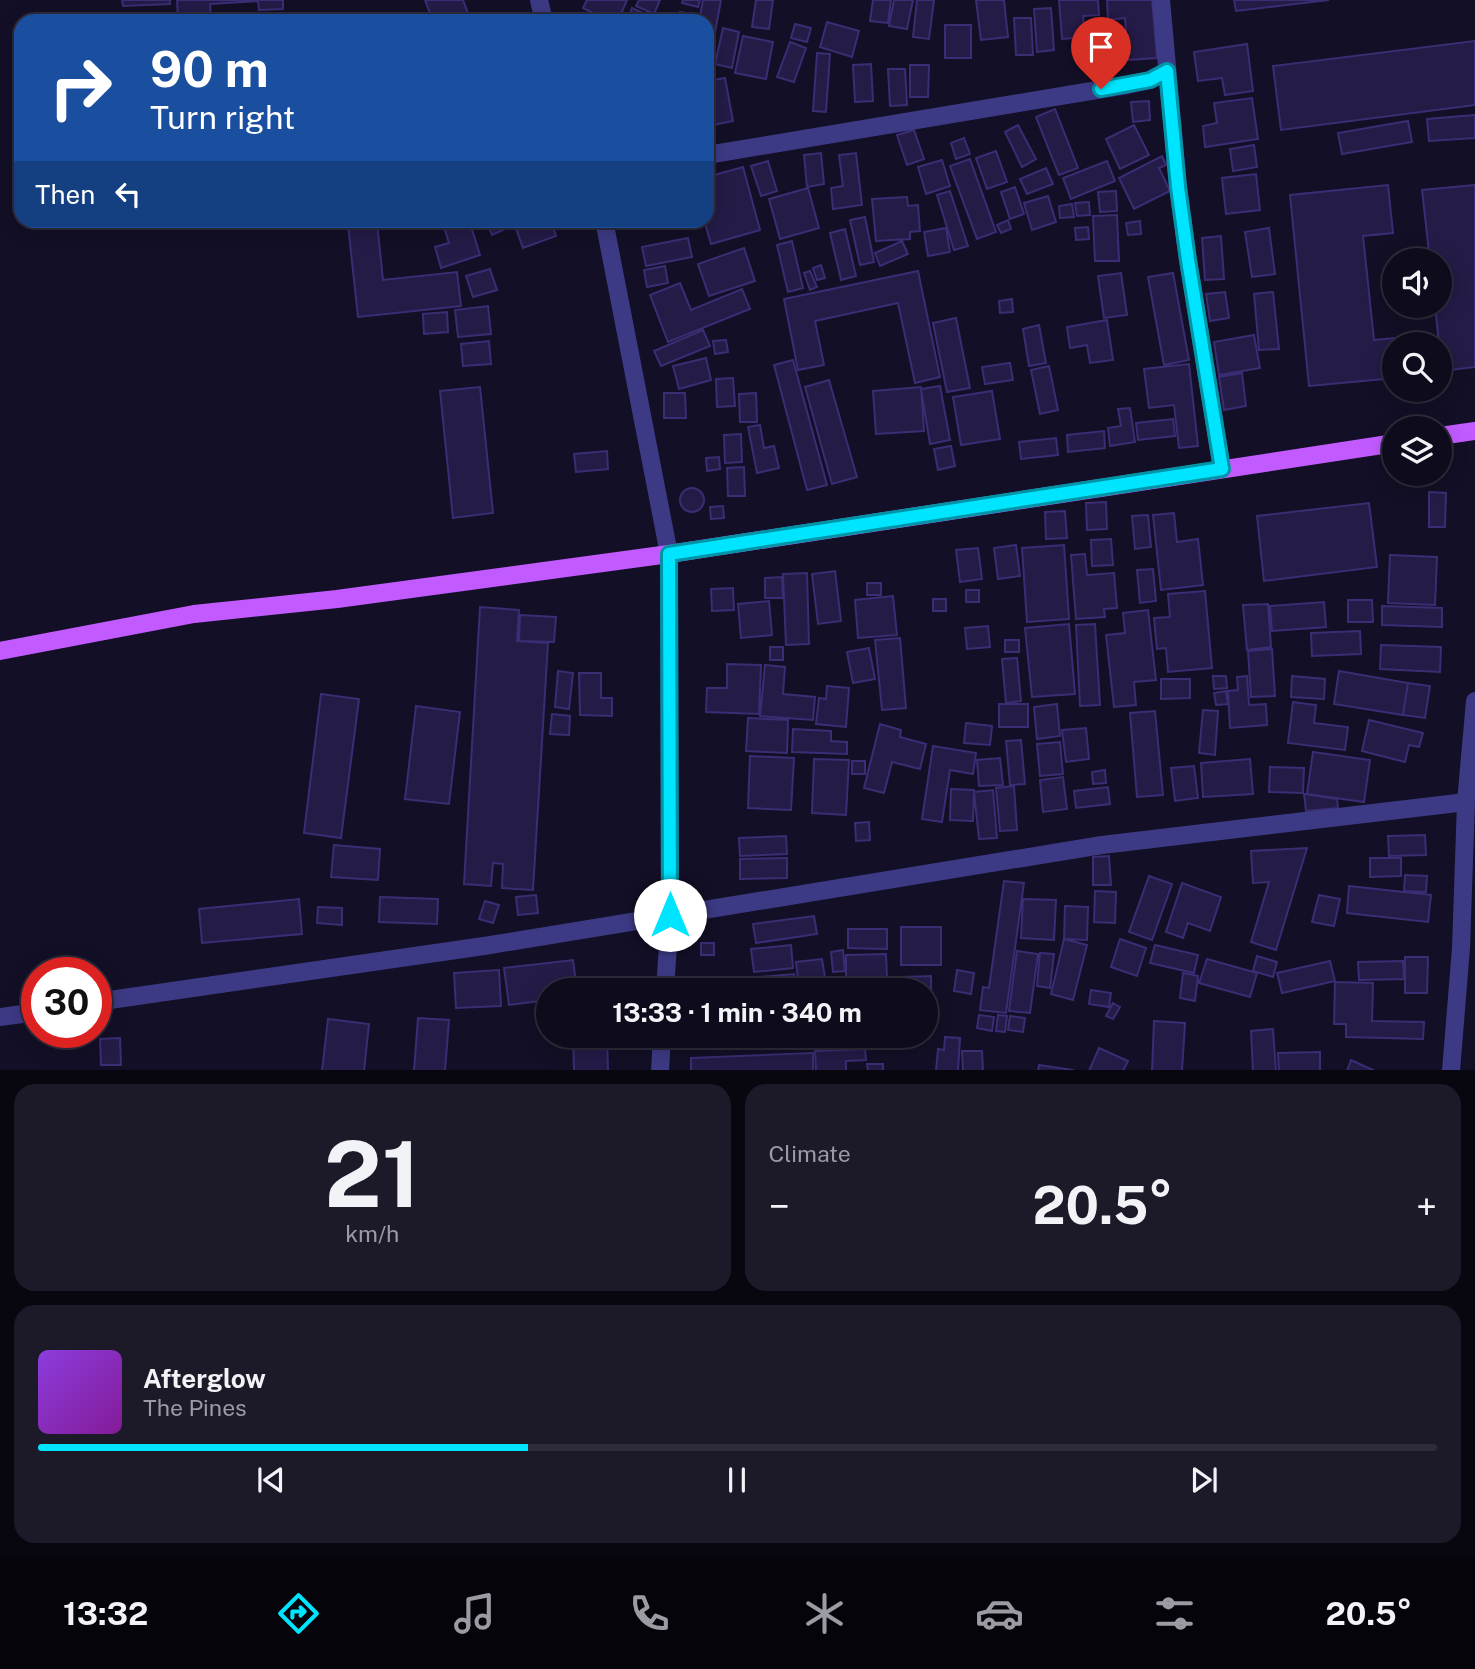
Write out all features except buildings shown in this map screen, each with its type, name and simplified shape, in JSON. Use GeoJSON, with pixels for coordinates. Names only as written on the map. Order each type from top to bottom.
{"type":"FeatureCollection","features":[{"type":"Feature","properties":{"kind":"main road"},"geometry":{"type":"LineString","coordinates":[[1452,434],[1475,431]]}},
{"type":"Feature","properties":{"kind":"main road"},"geometry":{"type":"LineString","coordinates":[[0,651],[194,614],[351,597],[669,554],[1382,445]]}},
{"type":"Feature","properties":{"kind":"street"},"geometry":{"type":"LineString","coordinates":[[1161,0],[1178,187],[1222,469]]}},
{"type":"Feature","properties":{"kind":"street"},"geometry":{"type":"LineString","coordinates":[[714,154],[1127,85],[1150,80],[1167,71]]}},
{"type":"Feature","properties":{"kind":"street"},"geometry":{"type":"LineString","coordinates":[[606,228],[669,554],[670,915],[666,978]]}},
{"type":"Feature","properties":{"kind":"street"},"geometry":{"type":"LineString","coordinates":[[1451,1070],[1461,948],[1466,802],[1475,701]]}},
{"type":"Feature","properties":{"kind":"street"},"geometry":{"type":"LineString","coordinates":[[112,1000],[484,946],[1102,845],[1466,802]]}},
{"type":"Feature","properties":{"kind":"street"},"geometry":{"type":"LineString","coordinates":[[0,1017],[21,1014]]}},
{"type":"Feature","properties":{"kind":"street"},"geometry":{"type":"LineString","coordinates":[[660,1070],[661,1048]]}},
{"type":"Feature","properties":{"kind":"route"},"geometry":{"type":"LineString","coordinates":[[670,915],[669,554],[1222,469],[1188,260],[1167,71],[1150,80],[1101,89]]}}]}
